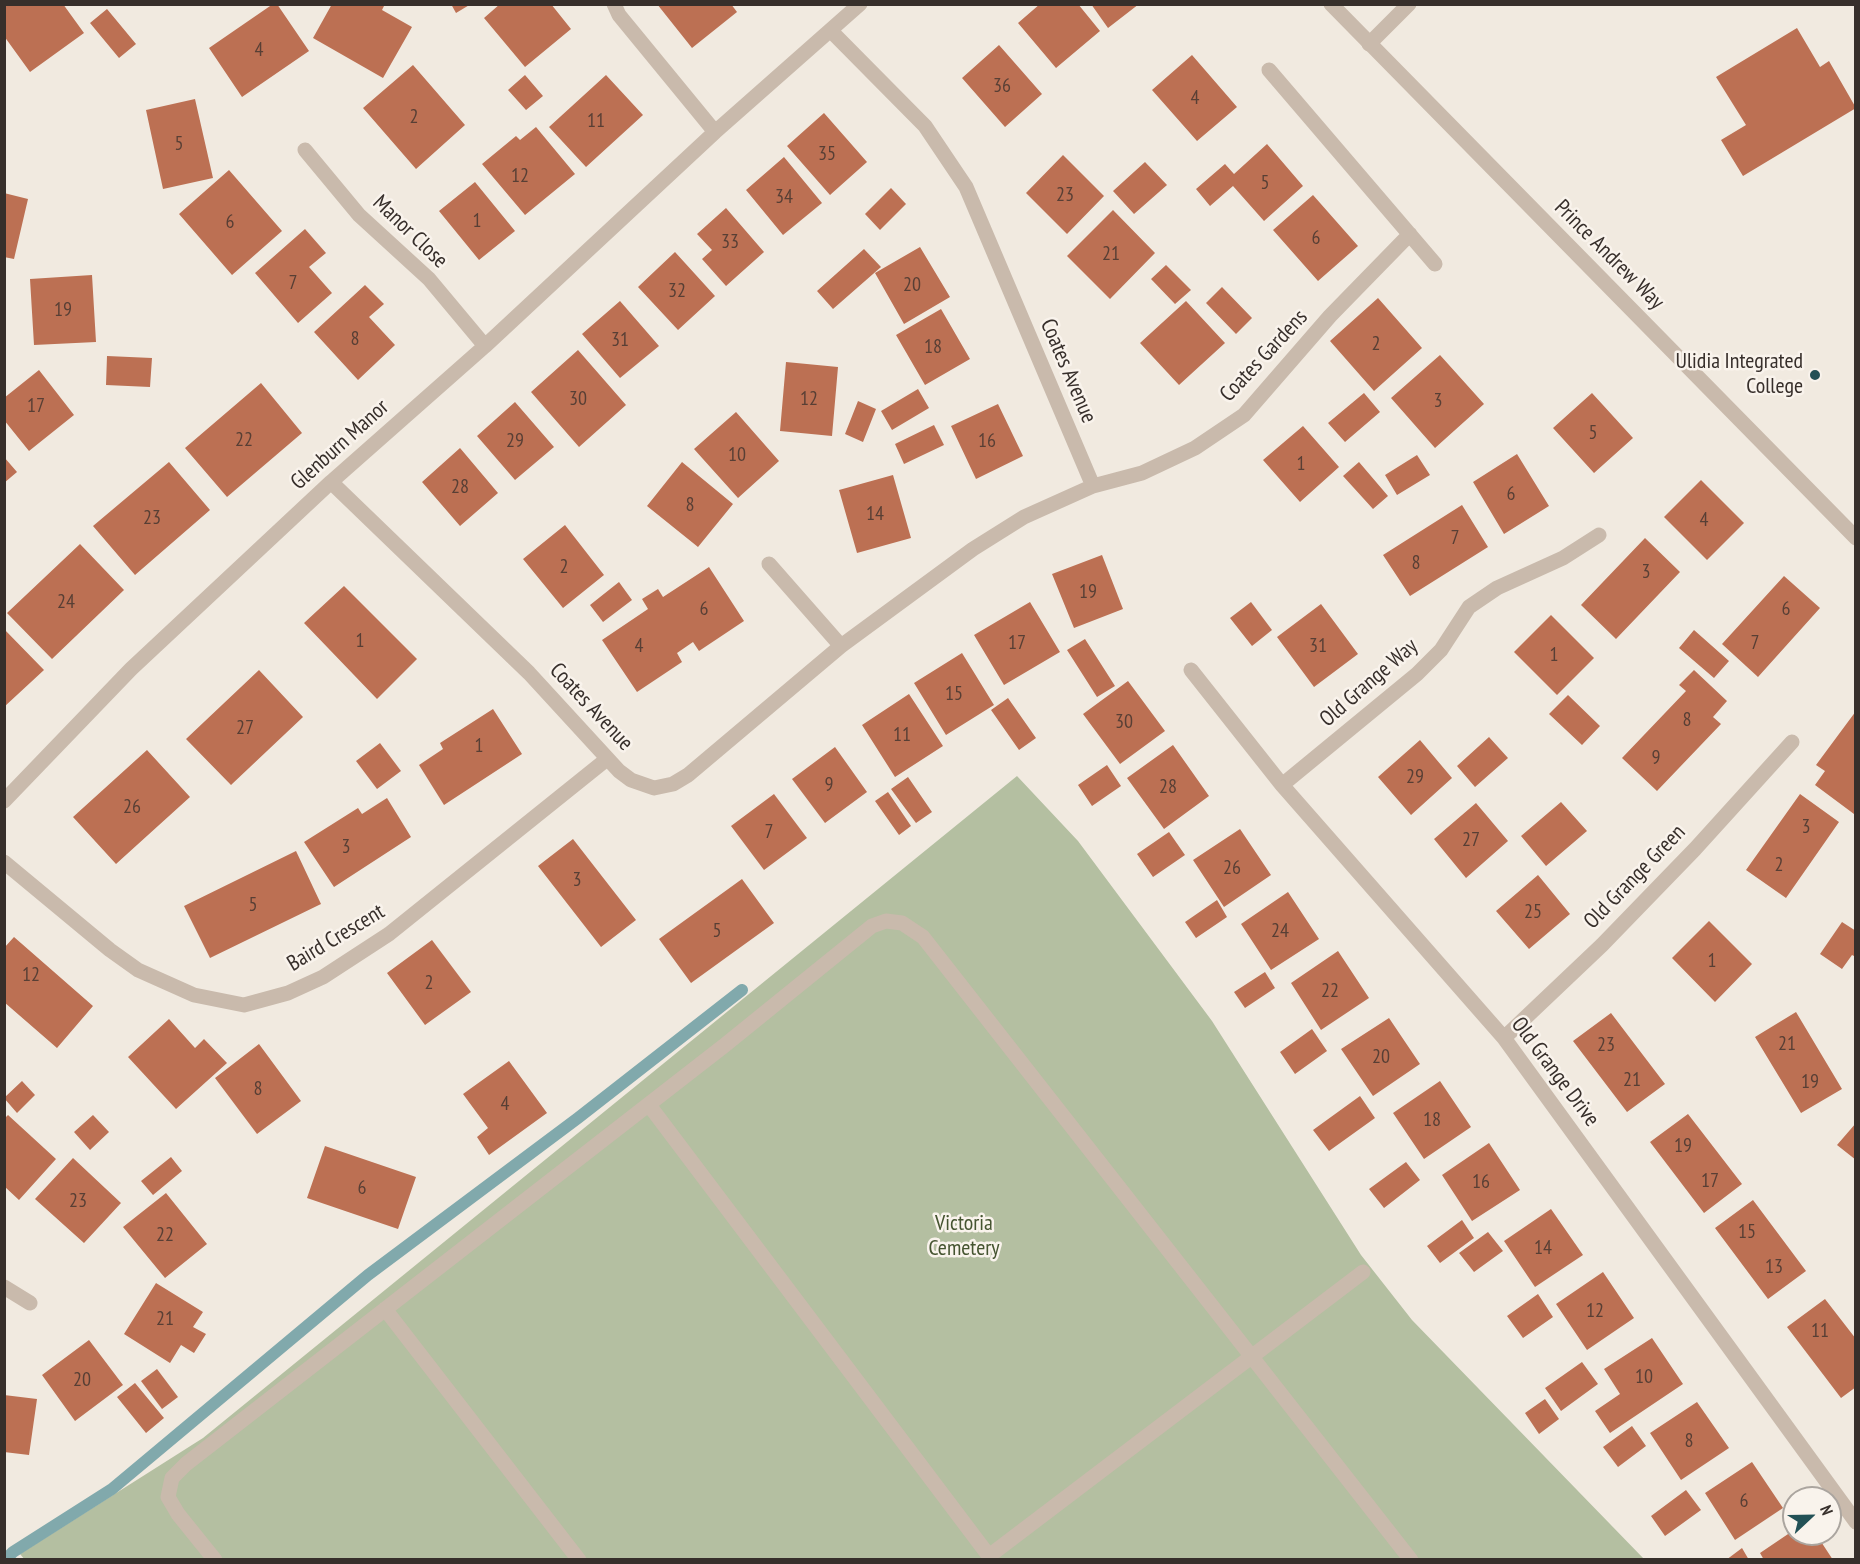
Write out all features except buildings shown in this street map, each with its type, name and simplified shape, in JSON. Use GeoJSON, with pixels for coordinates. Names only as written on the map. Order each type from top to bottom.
{"type":"FeatureCollection","features":[{"type":"Feature","properties":{"kind":"street"},"geometry":{"type":"LineString","coordinates":[[614,4],[619,15],[715,132]]}},
{"type":"Feature","properties":{"kind":"street","name":"Glenburn Manor"},"geometry":{"type":"LineString","coordinates":[[4,801],[132,669],[331,482],[485,346],[715,132],[860,4]]}},
{"type":"Feature","properties":{"kind":"street","name":"Prince Andrew Way"},"geometry":{"type":"LineString","coordinates":[[1331,4],[1856,537]]}},
{"type":"Feature","properties":{"kind":"street"},"geometry":{"type":"LineString","coordinates":[[1369,44],[1409,4]]}},
{"type":"Feature","properties":{"kind":"street","name":"Coates Avenue"},"geometry":{"type":"LineString","coordinates":[[331,482],[529,673],[607,759],[631,780],[654,788],[673,784],[688,775],[841,646],[1001,531],[1051,503],[1093,486],[966,187],[925,126],[831,31]]}},
{"type":"Feature","properties":{"kind":"street"},"geometry":{"type":"LineString","coordinates":[[1269,70],[1435,264]]}},
{"type":"Feature","properties":{"kind":"street","name":"Manor Close"},"geometry":{"type":"LineString","coordinates":[[305,150],[359,215],[429,279],[485,346]]}},
{"type":"Feature","properties":{"kind":"street","name":"Coates Gardens"},"geometry":{"type":"LineString","coordinates":[[1093,486],[1143,473],[1195,448],[1244,415],[1330,316],[1410,234]]}},
{"type":"Feature","properties":{"kind":"street","name":"Old Grange Way"},"geometry":{"type":"LineString","coordinates":[[1282,785],[1417,674],[1441,650],[1469,607],[1497,588],[1563,558],[1599,534]]}},
{"type":"Feature","properties":{"kind":"street"},"geometry":{"type":"LineString","coordinates":[[769,564],[841,646]]}},
{"type":"Feature","properties":{"kind":"street","name":"Old Grange Drive"},"geometry":{"type":"LineString","coordinates":[[1191,670],[1282,785],[1504,1038],[1856,1522]]}},
{"type":"Feature","properties":{"kind":"street","name":"Old Grange Green"},"geometry":{"type":"LineString","coordinates":[[1504,1038],[1687,857],[1792,742]]}},
{"type":"Feature","properties":{"kind":"street","name":"Baird Crescent"},"geometry":{"type":"LineString","coordinates":[[4,862],[110,950],[138,970],[194,995],[244,1005],[288,993],[322,976],[389,934],[607,759]]}},
{"type":"Feature","properties":{"kind":"street"},"geometry":{"type":"LineString","coordinates":[[215,1560],[178,1514],[168,1497],[172,1478],[186,1464],[649,1105],[872,926],[886,921],[902,923],[923,937],[1411,1560]]}},
{"type":"Feature","properties":{"kind":"street"},"geometry":{"type":"LineString","coordinates":[[649,1105],[989,1558],[1363,1272]]}},
{"type":"Feature","properties":{"kind":"street"},"geometry":{"type":"LineString","coordinates":[[4,1287],[30,1303]]}},
{"type":"Feature","properties":{"kind":"street"},"geometry":{"type":"LineString","coordinates":[[385,1309],[579,1560]]}},
{"type":"Feature","properties":{"kind":"green space","name":"Victoria Cemetery"},"geometry":{"type":"Polygon","coordinates":[[[1017,776],[1078,841],[1212,1021],[1361,1255],[1412,1320],[1644,1559],[25,1560],[20,1554],[203,1438],[1017,776]]]}},
{"type":"Feature","properties":{"kind":"waterway"},"geometry":{"type":"LineString","coordinates":[[5,1560],[13,1552],[112,1489],[368,1275],[578,1118],[742,990]]}},
{"type":"Feature","properties":{"kind":"place","name":"Ulidia Integrated College"},"geometry":{"type":"Point","coordinates":[1815,375]}}]}
